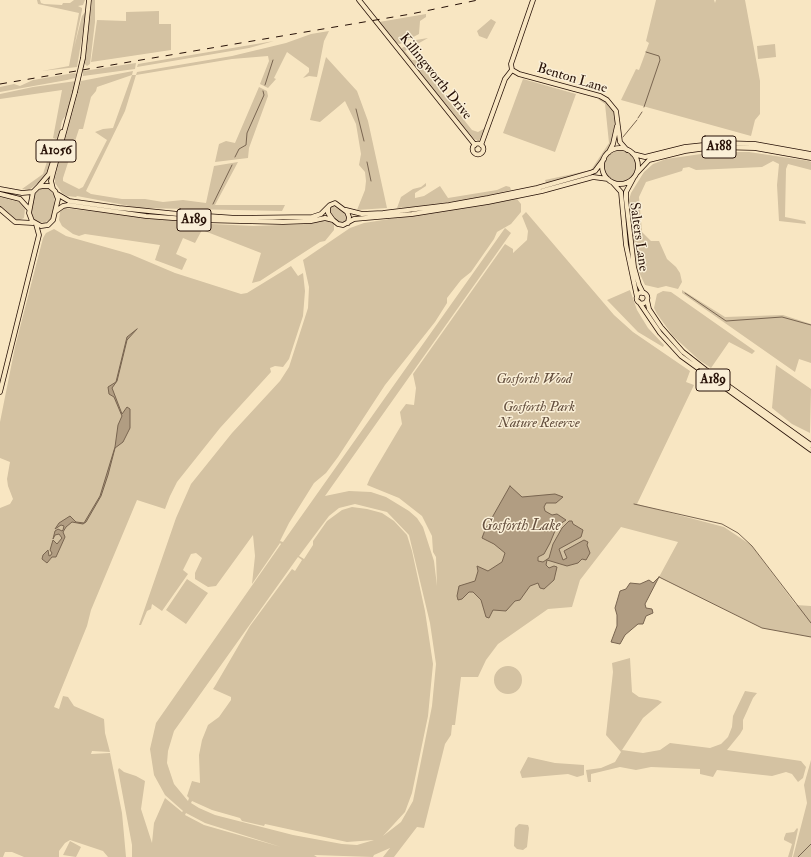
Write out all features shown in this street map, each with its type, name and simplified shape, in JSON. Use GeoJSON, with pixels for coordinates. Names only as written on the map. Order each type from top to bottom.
{"type":"FeatureCollection","features":[{"type":"Feature","properties":{"kind":"main road","name":"A1056"},"geometry":{"type":"LineString","coordinates":[[53,189],[51,181],[76,92],[83,58],[89,0]]}},
{"type":"Feature","properties":{"kind":"main road","name":"Killingworth Drive"},"geometry":{"type":"LineString","coordinates":[[359,0],[475,145],[473,151],[478,155],[484,150],[481,145]]}},
{"type":"Feature","properties":{"kind":"main road"},"geometry":{"type":"LineString","coordinates":[[475,145],[481,145],[505,79],[512,70],[511,64],[533,0]]}},
{"type":"Feature","properties":{"kind":"main road","name":"Benton Lane"},"geometry":{"type":"LineString","coordinates":[[512,70],[519,74],[600,96],[612,104],[618,116]]}},
{"type":"Feature","properties":{"kind":"main road","name":"A1056"},"geometry":{"type":"LineString","coordinates":[[38,187],[49,174],[70,112]]}},
{"type":"Feature","properties":{"kind":"main road"},"geometry":{"type":"LineString","coordinates":[[618,116],[620,142],[633,154],[638,164],[636,174]]}},
{"type":"Feature","properties":{"kind":"main road"},"geometry":{"type":"LineString","coordinates":[[608,179],[593,177],[542,191],[488,202],[418,213],[356,219],[341,226],[333,220],[328,213],[328,208],[331,204],[335,203],[344,209],[359,214],[372,214],[437,206],[488,198],[549,185],[590,173],[595,171],[614,141],[618,116]]}},
{"type":"Feature","properties":{"kind":"main road","name":"A188"},"geometry":{"type":"LineString","coordinates":[[633,154],[645,157],[685,147],[724,143],[756,144],[811,154]]}},
{"type":"Feature","properties":{"kind":"main road","name":"A188"},"geometry":{"type":"LineString","coordinates":[[636,174],[650,160],[676,153],[714,147],[755,148],[811,158]]}},
{"type":"Feature","properties":{"kind":"main road"},"geometry":{"type":"LineString","coordinates":[[608,179],[603,168],[605,157],[616,149],[627,150]]}},
{"type":"Feature","properties":{"kind":"main road","name":"A189"},"geometry":{"type":"LineString","coordinates":[[633,179],[636,174]]}},
{"type":"Feature","properties":{"kind":"main road","name":"A189"},"geometry":{"type":"LineString","coordinates":[[608,179],[613,183]]}},
{"type":"Feature","properties":{"kind":"main road"},"geometry":{"type":"LineString","coordinates":[[613,183],[622,184],[633,179]]}},
{"type":"Feature","properties":{"kind":"main road","name":"Salters Lane"},"geometry":{"type":"LineString","coordinates":[[633,179],[626,192],[626,199],[634,267],[643,293]]}},
{"type":"Feature","properties":{"kind":"main road","name":"Salters Lane"},"geometry":{"type":"LineString","coordinates":[[613,183],[620,192],[626,244],[637,297]]}},
{"type":"Feature","properties":{"kind":"main road"},"geometry":{"type":"LineString","coordinates":[[21,222],[28,215],[33,192],[38,187],[46,186],[53,189]]}},
{"type":"Feature","properties":{"kind":"main road","name":"A189"},"geometry":{"type":"LineString","coordinates":[[53,189],[57,194],[69,201],[148,212],[203,216],[305,217],[319,215],[328,208]]}},
{"type":"Feature","properties":{"kind":"main road"},"geometry":{"type":"LineString","coordinates":[[0,190],[22,193],[33,192]]}},
{"type":"Feature","properties":{"kind":"main road"},"geometry":{"type":"LineString","coordinates":[[0,194],[20,198],[29,209]]}},
{"type":"Feature","properties":{"kind":"main road"},"geometry":{"type":"LineString","coordinates":[[36,248],[42,232],[54,218],[57,194]]}},
{"type":"Feature","properties":{"kind":"main road","name":"A189"},"geometry":{"type":"LineString","coordinates":[[56,211],[62,206],[68,205],[146,216],[199,220],[283,222],[311,221],[325,218],[333,220]]}},
{"type":"Feature","properties":{"kind":"main road"},"geometry":{"type":"LineString","coordinates":[[0,209],[13,221],[48,225]]}},
{"type":"Feature","properties":{"kind":"main road"},"geometry":{"type":"LineString","coordinates":[[344,209],[349,215],[348,223]]}},
{"type":"Feature","properties":{"kind":"main road"},"geometry":{"type":"LineString","coordinates":[[0,392],[39,233],[28,215]]}},
{"type":"Feature","properties":{"kind":"main road"},"geometry":{"type":"LineString","coordinates":[[637,297],[639,294],[643,293]]}},
{"type":"Feature","properties":{"kind":"main road","name":"A189"},"geometry":{"type":"LineString","coordinates":[[643,293],[647,296],[649,309],[661,327],[683,352],[811,445]]}},
{"type":"Feature","properties":{"kind":"main road","name":"A189"},"geometry":{"type":"LineString","coordinates":[[637,297],[664,337],[681,356],[811,450]]}},
{"type":"Feature","properties":{"kind":"main road"},"geometry":{"type":"LineString","coordinates":[[639,302],[644,303],[647,300]]}},
{"type":"Feature","properties":{"kind":"green space"},"geometry":{"type":"Polygon","coordinates":[[[37,0],[40,0],[41,3],[44,4],[62,5],[63,3],[70,3],[74,0],[85,0],[83,5],[78,6],[82,8],[82,10],[74,48],[82,16],[85,12],[86,13],[77,67],[42,71],[69,66],[79,13],[38,4],[37,0]]]}},
{"type":"Feature","properties":{"kind":"green space"},"geometry":{"type":"Polygon","coordinates":[[[92,0],[95,0],[95,22],[90,64],[87,66],[84,63],[92,0]]]}},
{"type":"Feature","properties":{"kind":"green space"},"geometry":{"type":"Polygon","coordinates":[[[656,0],[714,0],[715,3],[716,0],[745,0],[760,81],[760,114],[755,120],[751,136],[621,100],[636,69],[639,70],[649,43],[646,41],[656,0]]]}},
{"type":"Feature","properties":{"kind":"green space"},"geometry":{"type":"Polygon","coordinates":[[[159,11],[159,24],[171,24],[171,50],[91,62],[97,20],[126,21],[126,12],[159,11]]]}},
{"type":"Feature","properties":{"kind":"green space"},"geometry":{"type":"Polygon","coordinates":[[[426,14],[426,17],[420,21],[419,34],[400,44],[395,43],[379,22],[426,14]]]}},
{"type":"Feature","properties":{"kind":"green space"},"geometry":{"type":"Polygon","coordinates":[[[491,19],[496,22],[487,39],[479,36],[477,31],[491,19]]]}},
{"type":"Feature","properties":{"kind":"green space"},"geometry":{"type":"Polygon","coordinates":[[[329,31],[324,41],[317,77],[309,76],[303,78],[309,72],[309,68],[287,52],[274,78],[276,79],[268,88],[260,84],[269,61],[268,56],[232,59],[136,75],[137,72],[232,56],[286,43],[311,34],[329,31]]]}},
{"type":"Feature","properties":{"kind":"green space"},"geometry":{"type":"Polygon","coordinates":[[[428,38],[405,51],[412,60],[416,60],[472,130],[478,132],[485,128],[479,141],[474,139],[401,50],[407,45],[408,46],[417,42],[416,40],[428,38]]]}},
{"type":"Feature","properties":{"kind":"green space"},"geometry":{"type":"Polygon","coordinates":[[[274,41],[249,48],[137,67],[138,64],[274,41]]]}},
{"type":"Feature","properties":{"kind":"green space"},"geometry":{"type":"Polygon","coordinates":[[[775,44],[776,57],[758,59],[757,46],[775,44]]]}},
{"type":"Feature","properties":{"kind":"green space"},"geometry":{"type":"Polygon","coordinates":[[[326,57],[357,91],[368,121],[387,208],[357,210],[365,190],[366,181],[365,172],[359,165],[361,154],[356,124],[345,101],[320,122],[310,120],[326,57]]]}},
{"type":"Feature","properties":{"kind":"green space"},"geometry":{"type":"Polygon","coordinates":[[[136,63],[135,69],[83,76],[83,71],[136,63]]]}},
{"type":"Feature","properties":{"kind":"green space"},"geometry":{"type":"Polygon","coordinates":[[[133,71],[132,75],[136,75],[125,111],[86,191],[91,194],[122,199],[145,199],[163,202],[183,200],[206,203],[214,166],[238,162],[215,205],[285,205],[282,211],[140,208],[77,196],[67,196],[62,193],[55,183],[55,177],[81,81],[133,71]],[[132,75],[97,87],[96,91],[91,97],[83,129],[79,129],[63,181],[79,189],[83,187],[107,140],[95,132],[113,128],[132,75]]]}},
{"type":"Feature","properties":{"kind":"green space"},"geometry":{"type":"Polygon","coordinates":[[[74,73],[77,74],[75,78],[0,92],[0,87],[14,84],[20,86],[33,80],[74,73]]]}},
{"type":"Feature","properties":{"kind":"green space"},"geometry":{"type":"Polygon","coordinates":[[[523,79],[576,94],[555,152],[503,133],[523,79]]]}},
{"type":"Feature","properties":{"kind":"green space"},"geometry":{"type":"Polygon","coordinates":[[[76,81],[67,113],[62,121],[59,136],[56,139],[53,138],[62,90],[0,99],[0,94],[33,87],[76,81]]]}},
{"type":"Feature","properties":{"kind":"green space"},"geometry":{"type":"Polygon","coordinates":[[[259,87],[267,91],[268,96],[249,148],[248,158],[215,162],[219,144],[226,141],[235,143],[259,87]]]}},
{"type":"Feature","properties":{"kind":"green space"},"geometry":{"type":"Polygon","coordinates":[[[598,99],[609,104],[615,114],[615,123],[610,147],[597,167],[591,172],[546,183],[545,180],[591,170],[609,143],[605,104],[598,99]]]}},
{"type":"Feature","properties":{"kind":"green space"},"geometry":{"type":"Polygon","coordinates":[[[52,146],[55,152],[49,171],[43,179],[29,190],[22,189],[43,174],[52,146]]]}},
{"type":"Feature","properties":{"kind":"green space"},"geometry":{"type":"Polygon","coordinates":[[[617,151],[623,151],[633,158],[636,167],[635,173],[629,180],[623,183],[617,183],[607,176],[604,170],[604,164],[611,154],[617,151]]]}},
{"type":"Feature","properties":{"kind":"green space"},"geometry":{"type":"Polygon","coordinates":[[[715,152],[749,152],[811,162],[811,170],[788,164],[786,169],[785,217],[805,221],[806,224],[779,221],[777,185],[779,164],[773,161],[762,167],[696,170],[689,167],[683,168],[682,171],[646,182],[639,197],[642,232],[651,241],[659,241],[667,259],[680,273],[682,282],[678,289],[666,286],[658,288],[645,285],[638,270],[634,249],[629,200],[631,193],[644,172],[653,164],[666,159],[715,152]]]}},
{"type":"Feature","properties":{"kind":"green space"},"geometry":{"type":"Polygon","coordinates":[[[426,183],[426,186],[415,193],[415,198],[424,196],[440,186],[448,198],[497,190],[506,186],[510,187],[511,190],[471,199],[397,208],[401,197],[426,183]]]}},
{"type":"Feature","properties":{"kind":"green space"},"geometry":{"type":"Polygon","coordinates":[[[41,188],[49,189],[55,196],[52,218],[44,223],[35,221],[31,213],[34,195],[41,188]]]}},
{"type":"Feature","properties":{"kind":"green space"},"geometry":{"type":"Polygon","coordinates":[[[0,197],[19,202],[25,209],[24,218],[14,220],[0,207],[0,197]]]}},
{"type":"Feature","properties":{"kind":"green space"},"geometry":{"type":"Polygon","coordinates":[[[517,199],[521,204],[521,212],[511,224],[497,232],[494,239],[471,272],[461,280],[447,298],[447,303],[435,322],[385,385],[338,457],[326,473],[314,483],[289,523],[280,541],[283,542],[505,228],[511,233],[325,496],[349,491],[371,492],[386,497],[409,511],[417,518],[423,527],[434,561],[437,586],[436,557],[433,552],[432,536],[422,516],[399,498],[367,485],[402,424],[400,412],[406,404],[414,405],[416,388],[413,374],[505,244],[513,249],[513,253],[527,240],[528,231],[522,216],[526,212],[614,315],[633,332],[690,371],[686,382],[694,385],[637,504],[724,527],[751,545],[796,605],[811,606],[811,637],[762,628],[659,577],[678,542],[621,527],[580,580],[572,607],[548,609],[498,644],[486,660],[478,677],[461,677],[455,725],[452,725],[451,735],[445,744],[424,828],[417,827],[394,857],[383,857],[390,848],[374,855],[373,857],[314,855],[317,857],[132,857],[132,845],[118,770],[119,768],[124,772],[145,781],[141,809],[152,843],[154,823],[165,798],[182,812],[183,811],[165,795],[154,775],[150,749],[156,723],[281,544],[280,543],[252,584],[255,556],[253,535],[216,586],[208,587],[195,579],[195,573],[202,558],[196,553],[191,554],[183,570],[188,574],[162,611],[152,604],[151,609],[147,611],[141,625],[139,625],[176,518],[191,484],[232,433],[280,381],[289,367],[308,308],[309,287],[303,260],[350,228],[364,223],[517,199]],[[355,504],[339,508],[329,516],[299,556],[304,559],[313,545],[313,541],[327,521],[342,510],[352,507],[367,509],[382,513],[394,521],[407,535],[412,551],[425,611],[433,664],[428,716],[412,793],[405,812],[383,836],[401,822],[413,801],[432,706],[436,664],[430,623],[409,535],[387,512],[355,504]],[[298,557],[174,731],[168,751],[167,763],[174,784],[188,801],[189,798],[187,796],[192,781],[200,783],[199,755],[202,740],[208,725],[219,717],[231,700],[231,697],[213,689],[250,626],[292,569],[295,571],[302,560],[298,557]],[[192,801],[191,803],[215,815],[293,835],[342,844],[357,845],[374,840],[347,842],[265,824],[264,826],[242,821],[240,818],[212,810],[192,801]],[[186,813],[185,815],[204,825],[281,847],[205,823],[186,813]]]}},
{"type":"Feature","properties":{"kind":"green space"},"geometry":{"type":"Polygon","coordinates":[[[333,206],[347,214],[348,220],[343,224],[338,222],[330,213],[329,209],[333,206]]]}},
{"type":"Feature","properties":{"kind":"green space"},"geometry":{"type":"Polygon","coordinates":[[[64,208],[191,223],[254,226],[307,224],[327,220],[334,224],[334,230],[325,241],[320,242],[260,281],[252,283],[261,253],[202,230],[195,243],[183,238],[176,254],[187,259],[182,270],[155,260],[160,245],[85,234],[79,236],[73,234],[62,226],[59,220],[60,212],[64,208]]]}},
{"type":"Feature","properties":{"kind":"green space"},"geometry":{"type":"Polygon","coordinates":[[[54,229],[66,236],[130,254],[175,273],[241,294],[247,293],[291,266],[298,276],[303,273],[305,291],[303,316],[289,359],[283,367],[275,366],[270,368],[271,372],[220,428],[177,482],[165,509],[137,500],[91,610],[87,626],[54,707],[59,709],[63,696],[68,697],[74,706],[104,719],[105,733],[110,752],[92,751],[91,754],[110,753],[122,813],[126,857],[108,857],[103,851],[70,840],[65,843],[59,851],[59,857],[24,857],[12,852],[5,852],[3,857],[0,857],[0,508],[10,504],[13,499],[7,479],[10,462],[0,458],[0,422],[15,347],[43,238],[46,233],[54,229]]]}},
{"type":"Feature","properties":{"kind":"green space"},"geometry":{"type":"Polygon","coordinates":[[[630,290],[637,310],[648,328],[664,345],[663,347],[638,332],[607,300],[630,290]]]}},
{"type":"Feature","properties":{"kind":"green space"},"geometry":{"type":"Polygon","coordinates":[[[682,290],[725,317],[783,315],[811,324],[811,363],[799,359],[795,372],[682,293],[682,290]]]}},
{"type":"Feature","properties":{"kind":"green space"},"geometry":{"type":"Polygon","coordinates":[[[663,291],[671,292],[755,351],[752,354],[729,342],[711,368],[699,360],[673,336],[657,314],[654,308],[657,294],[663,291]]]}},
{"type":"Feature","properties":{"kind":"green space"},"geometry":{"type":"Polygon","coordinates":[[[776,365],[811,389],[810,433],[792,424],[772,408],[776,365]]]}},
{"type":"Feature","properties":{"kind":"green space"},"geometry":{"type":"Polygon","coordinates":[[[187,579],[208,593],[186,624],[166,610],[187,579]]]}},
{"type":"Feature","properties":{"kind":"green space"},"geometry":{"type":"Polygon","coordinates":[[[630,658],[632,692],[639,697],[662,702],[643,718],[622,750],[643,753],[660,750],[670,743],[710,748],[721,744],[728,737],[732,727],[733,716],[745,691],[757,693],[753,698],[743,720],[743,729],[727,750],[801,761],[806,767],[803,778],[798,782],[792,774],[786,772],[772,776],[717,770],[713,777],[700,774],[700,769],[651,767],[636,770],[620,767],[591,774],[591,782],[588,782],[586,770],[601,768],[615,762],[621,752],[606,735],[613,672],[612,663],[630,658]]]}},
{"type":"Feature","properties":{"kind":"green space"},"geometry":{"type":"Polygon","coordinates":[[[508,666],[518,670],[522,680],[518,690],[508,694],[498,690],[494,680],[498,670],[508,666]]]}},
{"type":"Feature","properties":{"kind":"green space"},"geometry":{"type":"Polygon","coordinates":[[[528,757],[555,763],[584,765],[584,775],[577,777],[568,774],[522,778],[520,772],[528,757]]]}},
{"type":"Feature","properties":{"kind":"green space"},"geometry":{"type":"Polygon","coordinates":[[[811,760],[811,857],[793,857],[807,803],[804,785],[811,760]]]}},
{"type":"Feature","properties":{"kind":"green space"},"geometry":{"type":"Polygon","coordinates":[[[519,824],[528,825],[529,828],[527,847],[523,850],[517,849],[514,846],[515,828],[519,824]]]}},
{"type":"Feature","properties":{"kind":"green space"},"geometry":{"type":"Polygon","coordinates":[[[797,828],[792,857],[788,857],[792,844],[784,840],[784,838],[786,833],[794,832],[797,828]]]}},
{"type":"Feature","properties":{"kind":"green space"},"geometry":{"type":"Polygon","coordinates":[[[70,841],[81,847],[76,857],[63,855],[70,841]]]}},
{"type":"Feature","properties":{"kind":"water"},"geometry":{"type":"Polygon","coordinates":[[[137,329],[127,340],[117,381],[112,388],[122,414],[127,407],[130,409],[130,428],[123,442],[115,448],[101,496],[86,522],[83,524],[72,522],[66,527],[63,532],[65,537],[56,557],[52,557],[47,563],[42,559],[43,555],[48,550],[49,556],[51,555],[52,553],[50,550],[53,540],[57,544],[62,538],[59,534],[55,535],[53,539],[55,531],[58,529],[63,530],[64,526],[61,525],[55,529],[59,523],[70,516],[76,522],[84,523],[100,496],[115,447],[118,425],[122,416],[114,397],[109,394],[108,387],[116,382],[127,337],[137,329]]]}},
{"type":"Feature","properties":{"kind":"water","name":"Gosforth Lake"},"geometry":{"type":"Polygon","coordinates":[[[510,486],[522,497],[555,494],[563,497],[556,503],[546,503],[544,507],[545,511],[552,515],[557,514],[566,520],[557,526],[550,543],[544,554],[538,557],[538,561],[543,562],[549,558],[553,544],[562,528],[569,521],[572,521],[573,524],[583,530],[581,537],[559,549],[563,560],[567,558],[564,551],[584,540],[588,542],[587,545],[590,553],[586,560],[582,559],[578,563],[567,566],[547,560],[546,565],[549,568],[554,566],[557,567],[554,580],[544,589],[540,588],[538,583],[530,586],[520,600],[515,601],[506,611],[493,610],[489,618],[486,617],[481,600],[473,592],[469,592],[462,599],[458,600],[457,596],[459,586],[475,581],[478,571],[477,566],[488,571],[502,562],[505,553],[494,544],[482,538],[510,486]]]}},
{"type":"Feature","properties":{"kind":"water"},"geometry":{"type":"Polygon","coordinates":[[[659,577],[645,604],[646,608],[652,609],[653,613],[646,616],[643,624],[638,624],[625,635],[620,644],[611,642],[617,626],[617,615],[615,608],[620,591],[626,589],[630,583],[640,584],[649,580],[653,583],[659,577]]]}},
{"type":"Feature","properties":{"kind":"waterway"},"geometry":{"type":"LineString","coordinates":[[644,107],[660,60],[659,56],[646,52]]}},
{"type":"Feature","properties":{"kind":"waterway"},"geometry":{"type":"LineString","coordinates":[[265,85],[273,60]]}},
{"type":"Feature","properties":{"kind":"waterway"},"geometry":{"type":"LineString","coordinates":[[235,157],[239,149],[246,145],[247,133],[264,95],[263,91]]}},
{"type":"Feature","properties":{"kind":"waterway"},"geometry":{"type":"LineString","coordinates":[[356,109],[364,141]]}},
{"type":"Feature","properties":{"kind":"waterway"},"geometry":{"type":"LineString","coordinates":[[638,118],[642,112]]}},
{"type":"Feature","properties":{"kind":"waterway"},"geometry":{"type":"LineString","coordinates":[[623,137],[637,120]]}},
{"type":"Feature","properties":{"kind":"waterway"},"geometry":{"type":"LineString","coordinates":[[367,162],[371,181]]}},
{"type":"Feature","properties":{"kind":"waterway"},"geometry":{"type":"LineString","coordinates":[[213,204],[232,165]]}},
{"type":"Feature","properties":{"kind":"waterway"},"geometry":{"type":"LineString","coordinates":[[685,293],[726,321],[782,317],[811,325]]}},
{"type":"Feature","properties":{"kind":"waterway"},"geometry":{"type":"LineString","coordinates":[[634,504],[722,524],[738,533],[752,546],[811,623]]}},
{"type":"Feature","properties":{"kind":"waterway"},"geometry":{"type":"LineString","coordinates":[[659,577],[762,628],[811,637]]}},
{"type":"Feature","properties":{"kind":"waterway"},"geometry":{"type":"LineString","coordinates":[[798,857],[811,844]]}},
{"type":"Feature","properties":{"kind":"railway"},"geometry":{"type":"LineString","coordinates":[[0,84],[411,14],[478,0]]}},
{"type":"Feature","properties":{"kind":"park label","name":"Gosforth Wood"},"geometry":{"type":"Point","coordinates":[534,380]}},
{"type":"Feature","properties":{"kind":"park label","name":"Gosforth Park Nature Reserve"},"geometry":{"type":"Point","coordinates":[539,416]}}]}
